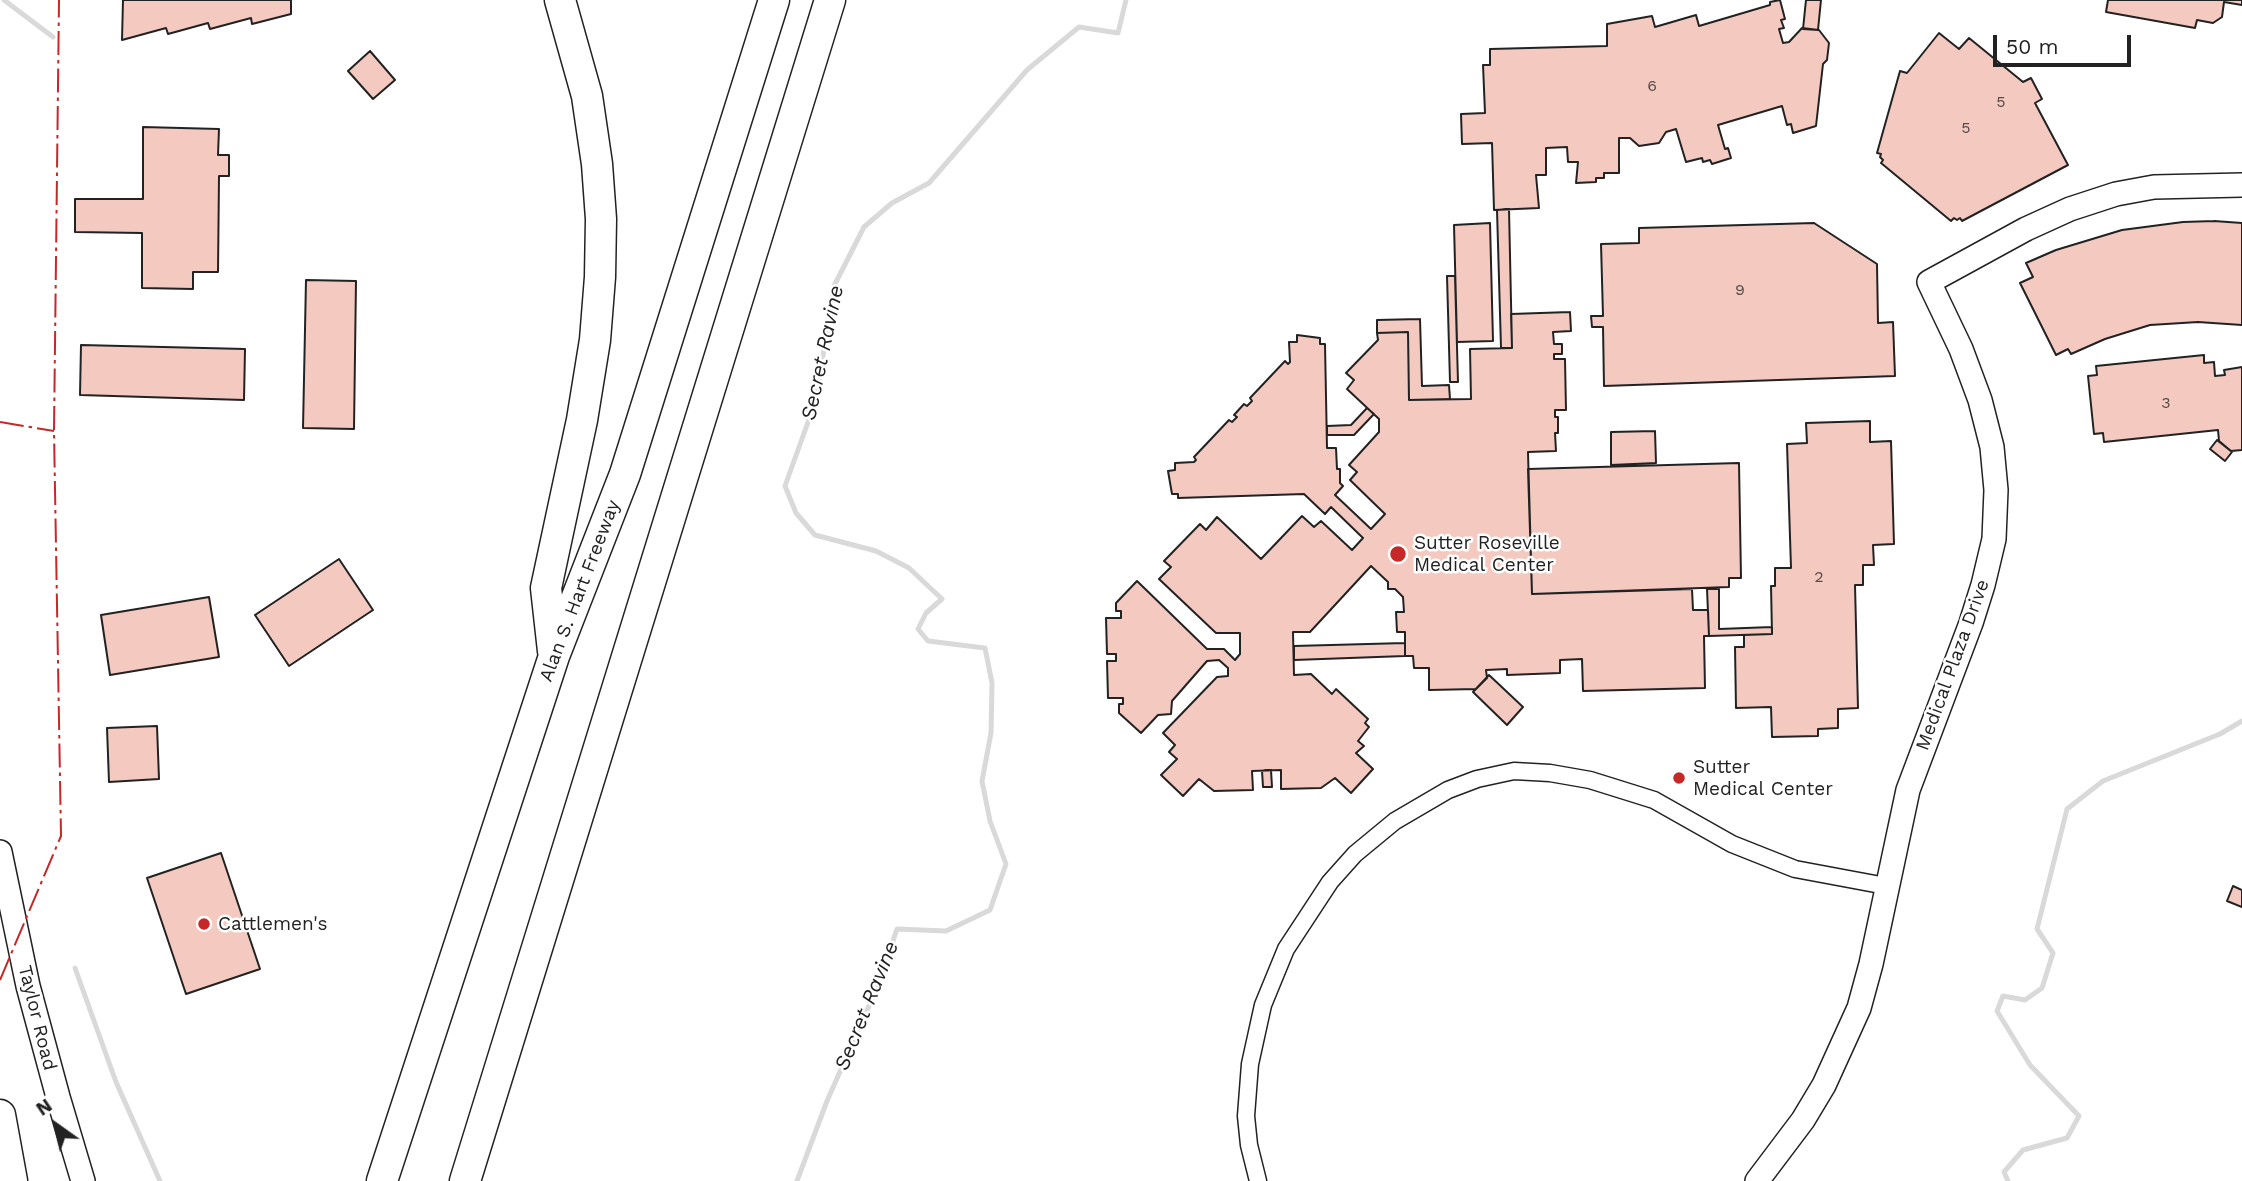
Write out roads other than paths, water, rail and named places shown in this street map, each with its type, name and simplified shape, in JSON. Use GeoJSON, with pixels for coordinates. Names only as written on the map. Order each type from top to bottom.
{"type":"FeatureCollection","features":[{"type":"Feature","properties":{"kind":"highway"},"geometry":{"type":"LineString","coordinates":[[554,656],[546,588],[585,407],[596,340],[601,254],[597,164],[587,96],[560,0]]}},
{"type":"Feature","properties":{"kind":"highway","name":"Alan S. Hart Freeway"},"geometry":{"type":"LineString","coordinates":[[382,1181],[554,656],[625,474],[774,0]]}},
{"type":"Feature","properties":{"kind":"highway"},"geometry":{"type":"LineString","coordinates":[[465,1181],[830,0]]}},
{"type":"Feature","properties":{"kind":"highway"},"geometry":{"type":"LineString","coordinates":[[0,1115],[12,1181]]}},
{"type":"Feature","properties":{"kind":"street","name":"Medical Plaza Drive"},"geometry":{"type":"LineString","coordinates":[[1757,1181],[1824,1085],[1846,1040],[1865,989],[1908,790],[1971,623],[1994,539],[1996,490],[1992,447],[1980,400],[1961,349],[1929,282],[2026,229],[2070,209],[2116,194],[2154,187],[2242,185]]}},
{"type":"Feature","properties":{"kind":"street"},"geometry":{"type":"LineString","coordinates":[[1258,1181],[1249,1145],[1246,1116],[1250,1063],[1263,1005],[1286,949],[1330,882],[1355,854],[1395,821],[1448,790],[1477,779],[1514,771],[1550,773],[1590,780],[1654,800],[1732,844],[1783,865],[1886,886]]}},
{"type":"Feature","properties":{"kind":"street","name":"Taylor Road"},"geometry":{"type":"LineString","coordinates":[[0,852],[28,986],[83,1181]]}},
{"type":"Feature","properties":{"kind":"waterway"},"geometry":{"type":"LineString","coordinates":[[4,0],[53,37]]}},
{"type":"Feature","properties":{"kind":"waterway","name":"Secret Ravine"},"geometry":{"type":"LineString","coordinates":[[797,1181],[827,1101],[877,988],[897,929],[946,931],[990,910],[1006,864],[990,821],[982,781],[991,733],[992,683],[985,648],[928,641],[918,629],[926,613],[942,599],[909,568],[876,551],[815,535],[796,513],[785,486],[816,400],[834,286],[864,227],[892,203],[929,183],[1027,70],[1079,27],[1118,33],[1126,0]]}},
{"type":"Feature","properties":{"kind":"waterway"},"geometry":{"type":"LineString","coordinates":[[2008,1181],[2004,1172],[2023,1150],[2067,1138],[2079,1116],[2030,1065],[1997,1011],[2003,996],[2025,1000],[2042,988],[2053,953],[2037,929],[2067,809],[2103,781],[2220,734],[2242,721]]}},
{"type":"Feature","properties":{"kind":"waterway"},"geometry":{"type":"LineString","coordinates":[[75,968],[116,1082],[160,1181]]}},
{"type":"Feature","properties":{"kind":"place","name":"Sutter Roseville Medical Center"},"geometry":{"type":"Point","coordinates":[1398,554]}},
{"type":"Feature","properties":{"kind":"place","name":"Sutter Medical Center"},"geometry":{"type":"Point","coordinates":[1679,778]}},
{"type":"Feature","properties":{"kind":"place","name":"Cattlemen's"},"geometry":{"type":"Point","coordinates":[204,924]}}]}
